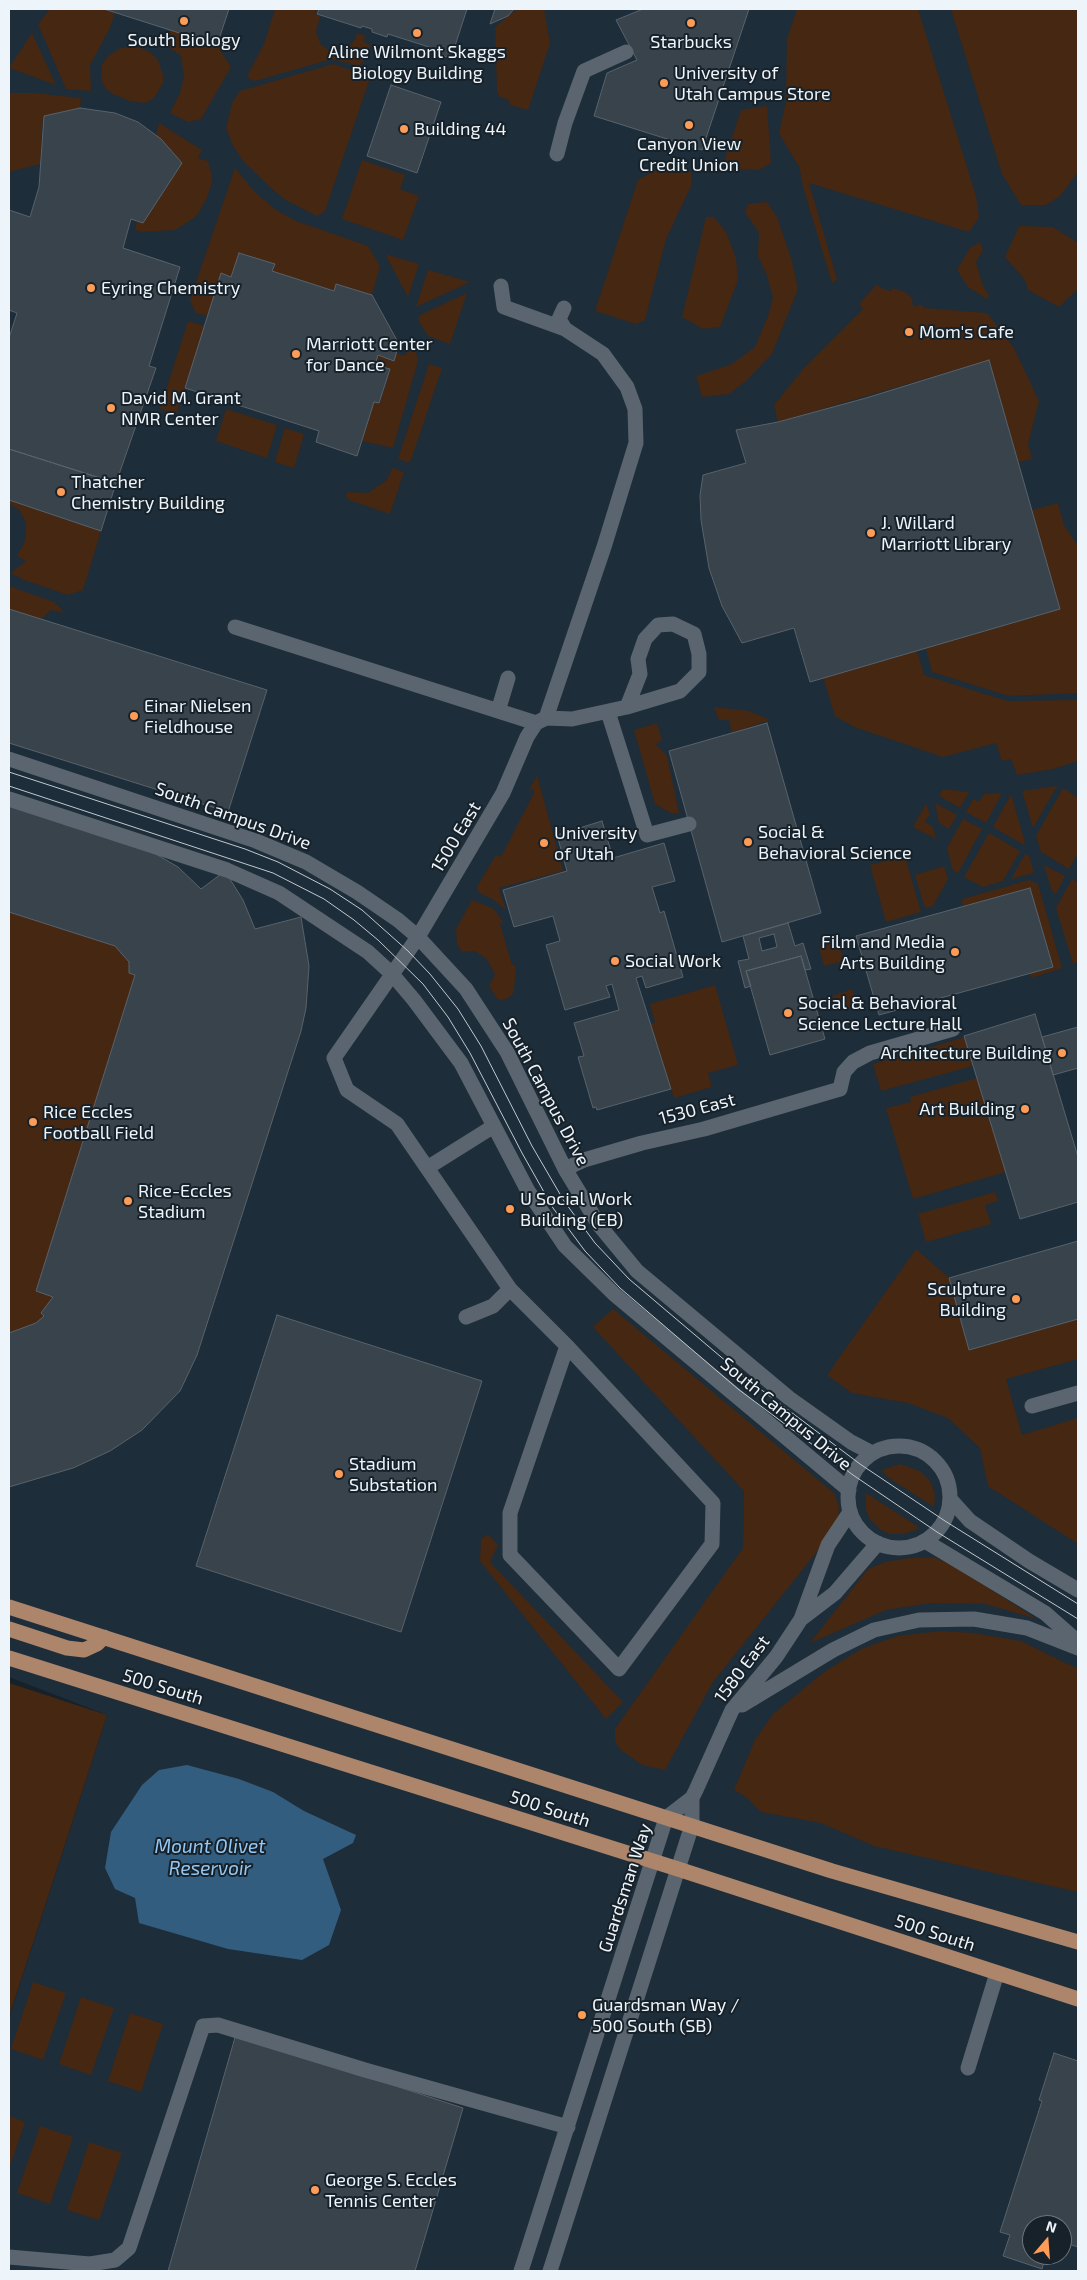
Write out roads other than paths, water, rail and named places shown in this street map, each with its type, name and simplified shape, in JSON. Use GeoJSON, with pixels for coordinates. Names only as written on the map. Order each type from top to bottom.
{"type":"FeatureCollection","features":[{"type":"Feature","properties":{"kind":"main road","name":"500 South"},"geometry":{"type":"LineString","coordinates":[[9,1607],[894,1890],[1078,1942]]}},
{"type":"Feature","properties":{"kind":"main road"},"geometry":{"type":"LineString","coordinates":[[9,1629],[67,1648],[84,1650],[97,1644],[104,1637]]}},
{"type":"Feature","properties":{"kind":"main road","name":"500 South"},"geometry":{"type":"LineString","coordinates":[[9,1658],[653,1861],[1078,1999]]}},
{"type":"Feature","properties":{"kind":"street"},"geometry":{"type":"LineString","coordinates":[[557,154],[565,123],[584,71],[626,52]]}},
{"type":"Feature","properties":{"kind":"street","name":"1500 East"},"geometry":{"type":"LineString","coordinates":[[427,1168],[397,1124],[347,1090],[334,1058],[418,937],[503,793],[527,737],[541,720],[604,547],[636,443],[635,409],[628,387],[603,354],[565,329],[504,307],[501,286]]}},
{"type":"Feature","properties":{"kind":"street"},"geometry":{"type":"LineString","coordinates":[[564,308],[559,319],[565,329]]}},
{"type":"Feature","properties":{"kind":"street"},"geometry":{"type":"LineString","coordinates":[[234,627],[498,711],[541,720],[572,719],[608,712],[627,707],[680,691],[699,672],[699,654],[694,634],[673,624],[658,625],[645,639],[638,659],[640,674],[627,707]]}},
{"type":"Feature","properties":{"kind":"street"},"geometry":{"type":"LineString","coordinates":[[498,711],[508,678]]}},
{"type":"Feature","properties":{"kind":"street"},"geometry":{"type":"LineString","coordinates":[[608,712],[647,835],[690,824]]}},
{"type":"Feature","properties":{"kind":"street","name":"South Campus Drive"},"geometry":{"type":"LineString","coordinates":[[9,759],[256,841],[306,862],[357,892],[418,937],[466,989],[508,1052],[565,1169],[599,1225],[637,1271],[790,1398],[851,1442],[872,1453]]}},
{"type":"Feature","properties":{"kind":"street","name":"South Campus Drive"},"geometry":{"type":"LineString","coordinates":[[9,799],[227,870],[279,893],[368,952],[392,974],[461,1063],[528,1191],[565,1246],[614,1294],[848,1490]]}},
{"type":"Feature","properties":{"kind":"street","name":"1530 East"},"geometry":{"type":"LineString","coordinates":[[565,1169],[584,1160],[704,1128],[840,1088],[844,1072],[853,1062],[870,1053],[953,1029]]}},
{"type":"Feature","properties":{"kind":"street"},"geometry":{"type":"LineString","coordinates":[[494,1126],[427,1168],[510,1289],[567,1346],[713,1503],[712,1544],[619,1669],[510,1555],[510,1513],[567,1346]]}},
{"type":"Feature","properties":{"kind":"street"},"geometry":{"type":"LineString","coordinates":[[466,1316],[493,1306],[510,1289]]}},
{"type":"Feature","properties":{"kind":"street"},"geometry":{"type":"LineString","coordinates":[[1032,1406],[1078,1393]]}},
{"type":"Feature","properties":{"kind":"street"},"geometry":{"type":"LineString","coordinates":[[908,1446],[926,1453],[940,1465],[948,1482],[951,1500],[945,1521],[937,1532],[925,1541],[910,1547],[894,1548],[878,1543],[866,1536],[856,1525],[850,1512],[848,1490],[853,1475],[860,1464],[872,1453],[890,1447],[908,1446]]}},
{"type":"Feature","properties":{"kind":"street"},"geometry":{"type":"LineString","coordinates":[[951,1500],[970,1521],[1029,1561],[1078,1590]]}},
{"type":"Feature","properties":{"kind":"street","name":"1580 East"},"geometry":{"type":"LineString","coordinates":[[692,1798],[732,1710],[776,1657],[801,1619],[828,1545],[850,1512]]}},
{"type":"Feature","properties":{"kind":"street"},"geometry":{"type":"LineString","coordinates":[[925,1541],[1045,1613],[1078,1642]]}},
{"type":"Feature","properties":{"kind":"street","name":"1580 East"},"geometry":{"type":"LineString","coordinates":[[801,1619],[835,1593],[878,1543]]}},
{"type":"Feature","properties":{"kind":"street"},"geometry":{"type":"LineString","coordinates":[[732,1710],[833,1650],[874,1630],[919,1620],[974,1619],[1018,1627],[1078,1648]]}},
{"type":"Feature","properties":{"kind":"street"},"geometry":{"type":"LineString","coordinates":[[550,2271],[692,1825],[692,1798]]}},
{"type":"Feature","properties":{"kind":"street","name":"Guardsman Way"},"geometry":{"type":"LineString","coordinates":[[520,2271],[568,2127],[666,1818],[692,1798]]}},
{"type":"Feature","properties":{"kind":"street"},"geometry":{"type":"LineString","coordinates":[[968,2068],[997,1973]]}},
{"type":"Feature","properties":{"kind":"street"},"geometry":{"type":"LineString","coordinates":[[9,2257],[90,2264],[115,2260],[129,2248],[203,2026],[218,2025],[365,2070],[568,2127]]}},
{"type":"Feature","properties":{"kind":"water","name":"Mount Olivet Reservoir"},"geometry":{"type":"Polygon","coordinates":[[[187,1765],[239,1779],[273,1792],[304,1811],[356,1835],[353,1843],[323,1859],[341,1910],[329,1945],[302,1960],[228,1949],[139,1923],[135,1898],[115,1889],[105,1868],[111,1832],[142,1785],[159,1770],[187,1765]]]}},
{"type":"Feature","properties":{"kind":"tram line"},"geometry":{"type":"LineString","coordinates":[[9,772],[245,849],[278,862],[330,889],[362,910],[408,951],[430,974],[458,1009],[481,1046],[532,1146],[564,1201],[595,1243],[629,1279],[747,1379],[860,1464],[945,1521],[1078,1604]]}},
{"type":"Feature","properties":{"kind":"tram line"},"geometry":{"type":"LineString","coordinates":[[9,786],[273,873],[324,899],[354,920],[378,940],[423,984],[448,1017],[470,1053],[553,1208],[585,1251],[620,1288],[738,1389],[853,1475],[937,1532],[1078,1619]]}},
{"type":"Feature","properties":{"kind":"place","name":"South Biology"},"geometry":{"type":"Point","coordinates":[184,21]}},
{"type":"Feature","properties":{"kind":"place","name":"Starbucks"},"geometry":{"type":"Point","coordinates":[691,23]}},
{"type":"Feature","properties":{"kind":"place","name":"Aline Wilmont Skaggs Biology Building"},"geometry":{"type":"Point","coordinates":[417,33]}},
{"type":"Feature","properties":{"kind":"place","name":"University of Utah Campus Store"},"geometry":{"type":"Point","coordinates":[664,83]}},
{"type":"Feature","properties":{"kind":"place","name":"Canyon View Credit Union"},"geometry":{"type":"Point","coordinates":[689,125]}},
{"type":"Feature","properties":{"kind":"place","name":"Building 44"},"geometry":{"type":"Point","coordinates":[404,129]}},
{"type":"Feature","properties":{"kind":"place","name":"Eyring Chemistry"},"geometry":{"type":"Point","coordinates":[91,288]}},
{"type":"Feature","properties":{"kind":"place","name":"Mom's Cafe"},"geometry":{"type":"Point","coordinates":[909,332]}},
{"type":"Feature","properties":{"kind":"place","name":"Marriott Center for Dance"},"geometry":{"type":"Point","coordinates":[296,354]}},
{"type":"Feature","properties":{"kind":"place","name":"David M. Grant NMR Center"},"geometry":{"type":"Point","coordinates":[111,408]}},
{"type":"Feature","properties":{"kind":"place","name":"Thatcher Chemistry Building"},"geometry":{"type":"Point","coordinates":[61,492]}},
{"type":"Feature","properties":{"kind":"place","name":"J. Willard Marriott Library"},"geometry":{"type":"Point","coordinates":[871,533]}},
{"type":"Feature","properties":{"kind":"place","name":"Einar Nielsen Fieldhouse"},"geometry":{"type":"Point","coordinates":[134,716]}},
{"type":"Feature","properties":{"kind":"place","name":"Social & Behavioral Science"},"geometry":{"type":"Point","coordinates":[748,842]}},
{"type":"Feature","properties":{"kind":"place","name":"University of Utah"},"geometry":{"type":"Point","coordinates":[544,843]}},
{"type":"Feature","properties":{"kind":"place","name":"Film and Media Arts Building"},"geometry":{"type":"Point","coordinates":[955,952]}},
{"type":"Feature","properties":{"kind":"place","name":"Social Work"},"geometry":{"type":"Point","coordinates":[615,961]}},
{"type":"Feature","properties":{"kind":"place","name":"Social & Behavioral Science Lecture Hall"},"geometry":{"type":"Point","coordinates":[788,1013]}},
{"type":"Feature","properties":{"kind":"place","name":"Architecture Building"},"geometry":{"type":"Point","coordinates":[1062,1053]}},
{"type":"Feature","properties":{"kind":"place","name":"Art Building"},"geometry":{"type":"Point","coordinates":[1025,1109]}},
{"type":"Feature","properties":{"kind":"place","name":"Rice Eccles Football Field"},"geometry":{"type":"Point","coordinates":[33,1122]}},
{"type":"Feature","properties":{"kind":"place","name":"Rice-Eccles Stadium"},"geometry":{"type":"Point","coordinates":[128,1201]}},
{"type":"Feature","properties":{"kind":"place","name":"U Social Work Building (EB)"},"geometry":{"type":"Point","coordinates":[510,1209]}},
{"type":"Feature","properties":{"kind":"place","name":"Sculpture Building"},"geometry":{"type":"Point","coordinates":[1016,1299]}},
{"type":"Feature","properties":{"kind":"place","name":"Stadium Substation"},"geometry":{"type":"Point","coordinates":[339,1474]}},
{"type":"Feature","properties":{"kind":"place","name":"Guardsman Way / 500 South (SB)"},"geometry":{"type":"Point","coordinates":[582,2015]}},
{"type":"Feature","properties":{"kind":"place","name":"George S. Eccles Tennis Center"},"geometry":{"type":"Point","coordinates":[315,2190]}}]}
